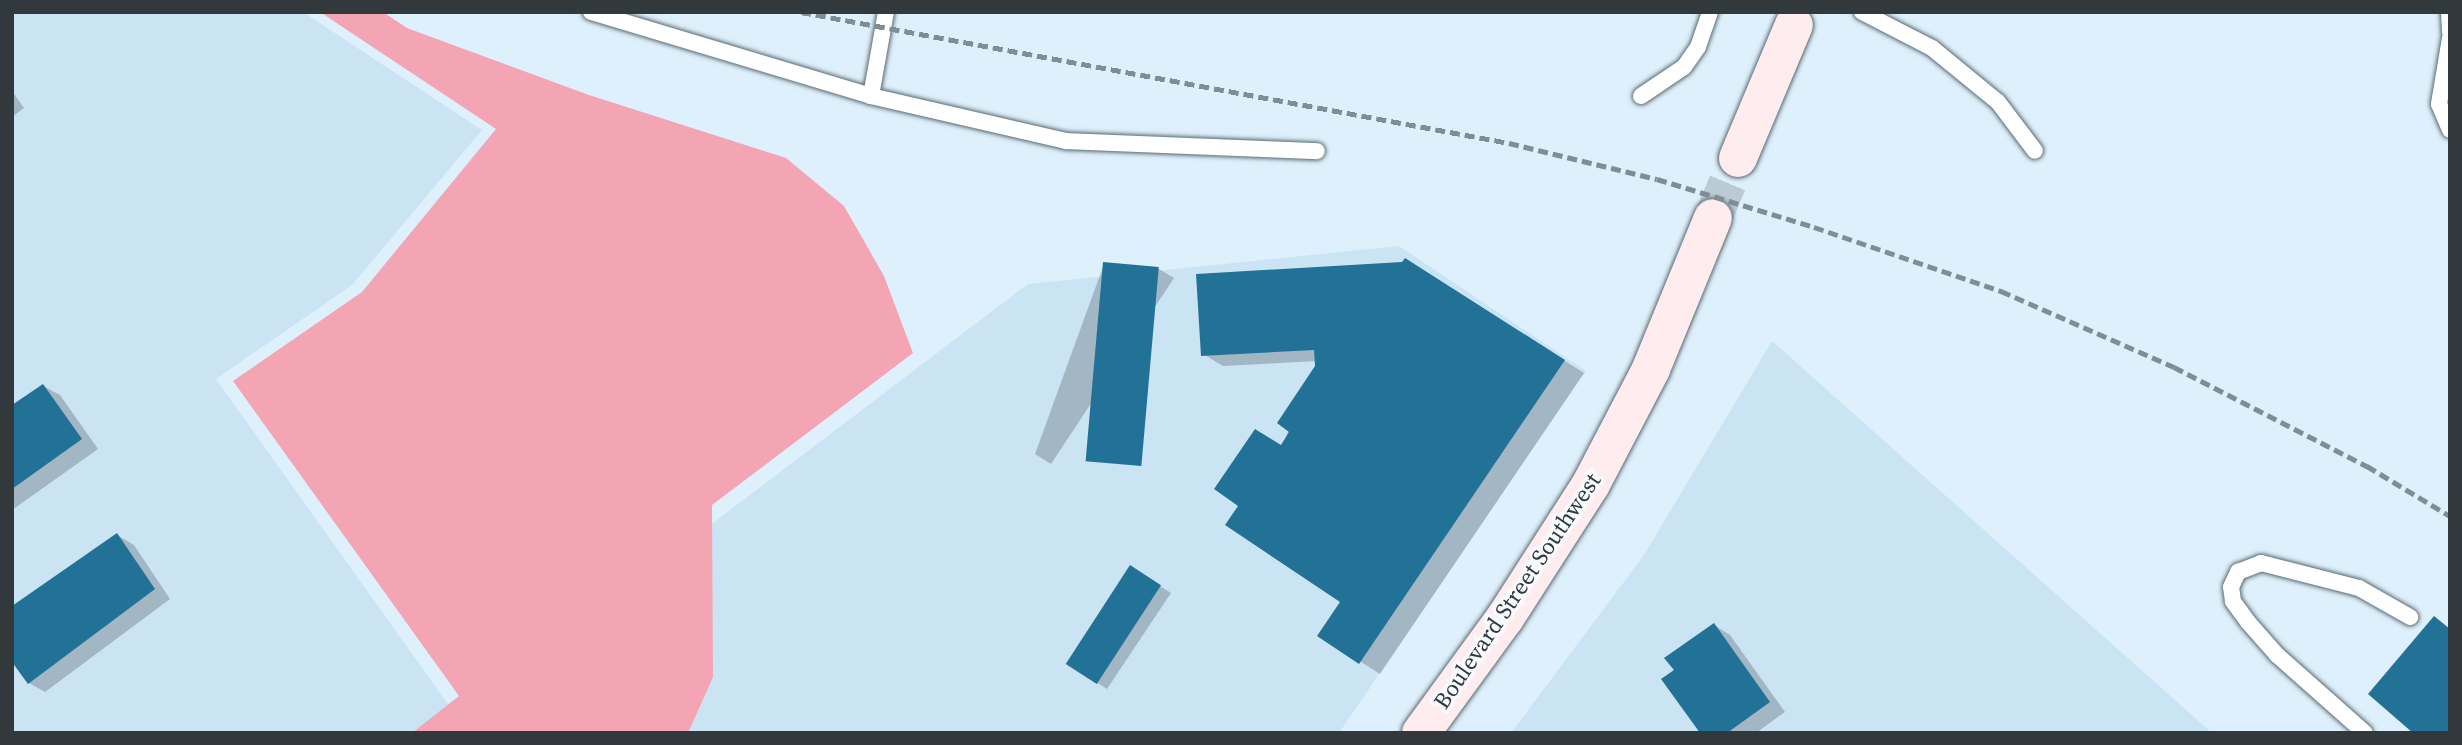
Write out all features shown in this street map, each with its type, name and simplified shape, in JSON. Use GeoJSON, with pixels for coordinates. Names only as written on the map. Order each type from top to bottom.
{"type":"FeatureCollection","features":[{"type":"Feature","properties":{"kind":"main road"},"geometry":{"type":"LineString","coordinates":[[1738,158],[1794,25]]}},
{"type":"Feature","properties":{"kind":"main road","name":"Boulevard Street Southwest"},"geometry":{"type":"LineString","coordinates":[[1421,733],[1505,618],[1591,484],[1651,369],[1713,218]]}},
{"type":"Feature","properties":{"kind":"lane"},"geometry":{"type":"LineString","coordinates":[[591,12],[871,96],[1066,141],[1317,151]]}},
{"type":"Feature","properties":{"kind":"lane"},"geometry":{"type":"LineString","coordinates":[[871,96],[886,12]]}},
{"type":"Feature","properties":{"kind":"lane"},"geometry":{"type":"LineString","coordinates":[[1641,96],[1684,66],[1698,47],[1710,12]]}},
{"type":"Feature","properties":{"kind":"lane"},"geometry":{"type":"LineString","coordinates":[[1862,12],[1932,48],[1998,102],[2035,151]]}},
{"type":"Feature","properties":{"kind":"lane"},"geometry":{"type":"LineString","coordinates":[[2449,12],[2450,32]]}},
{"type":"Feature","properties":{"kind":"lane"},"geometry":{"type":"LineString","coordinates":[[2450,38],[2440,104],[2450,130]]}},
{"type":"Feature","properties":{"kind":"lane"},"geometry":{"type":"LineString","coordinates":[[2365,733],[2277,655],[2233,600],[2231,587],[2238,572],[2262,563],[2360,588],[2410,617]]}},
{"type":"Feature","properties":{"kind":"shaded area"},"geometry":{"type":"Polygon","coordinates":[[[12,12],[303,12],[482,130],[352,285],[216,379],[457,717],[1028,284],[1399,246],[1586,371],[1339,733],[12,733],[12,12]]]}},
{"type":"Feature","properties":{"kind":"shaded area"},"geometry":{"type":"Polygon","coordinates":[[[320,12],[383,12],[407,28],[589,95],[786,158],[844,206],[884,276],[913,353],[712,505],[713,677],[688,733],[412,733],[459,696],[233,381],[362,292],[496,129],[320,12]]]}},
{"type":"Feature","properties":{"kind":"shaded area"},"geometry":{"type":"Polygon","coordinates":[[[1772,341],[2212,733],[1511,733],[1644,555],[1772,341]]]}},
{"type":"Feature","properties":{"kind":"building"},"geometry":{"type":"Polygon","coordinates":[[[1405,258],[1565,360],[1359,664],[1317,636],[1340,602],[1225,525],[1238,506],[1214,489],[1255,429],[1281,445],[1289,432],[1277,423],[1315,366],[1314,350],[1201,356],[1196,274],[1402,262],[1405,258]]]}},
{"type":"Feature","properties":{"kind":"building"},"geometry":{"type":"Polygon","coordinates":[[[1103,262],[1159,267],[1141,466],[1086,461],[1103,262]]]}},
{"type":"Feature","properties":{"kind":"building"},"geometry":{"type":"Polygon","coordinates":[[[43,384],[82,439],[12,489],[12,405],[43,384]]]}},
{"type":"Feature","properties":{"kind":"building"},"geometry":{"type":"Polygon","coordinates":[[[117,533],[155,589],[28,684],[12,662],[12,606],[117,533]]]}},
{"type":"Feature","properties":{"kind":"building"},"geometry":{"type":"Polygon","coordinates":[[[1130,565],[1161,585],[1097,684],[1066,664],[1130,565]]]}},
{"type":"Feature","properties":{"kind":"building"},"geometry":{"type":"Polygon","coordinates":[[[2434,616],[2450,629],[2450,733],[2413,733],[2368,694],[2434,616]]]}},
{"type":"Feature","properties":{"kind":"building"},"geometry":{"type":"Polygon","coordinates":[[[1714,623],[1770,702],[1727,733],[1700,733],[1661,679],[1674,670],[1664,658],[1714,623]]]}},
{"type":"Feature","properties":{"kind":"tunnel"},"geometry":{"type":"LineString","coordinates":[[1713,218],[1738,158]]}},
{"type":"Feature","properties":{"kind":"railway"},"geometry":{"type":"LineString","coordinates":[[801,12],[1509,143],[1657,179],[1814,227],[2001,291],[2174,367],[2367,466],[2450,516]]}}]}
